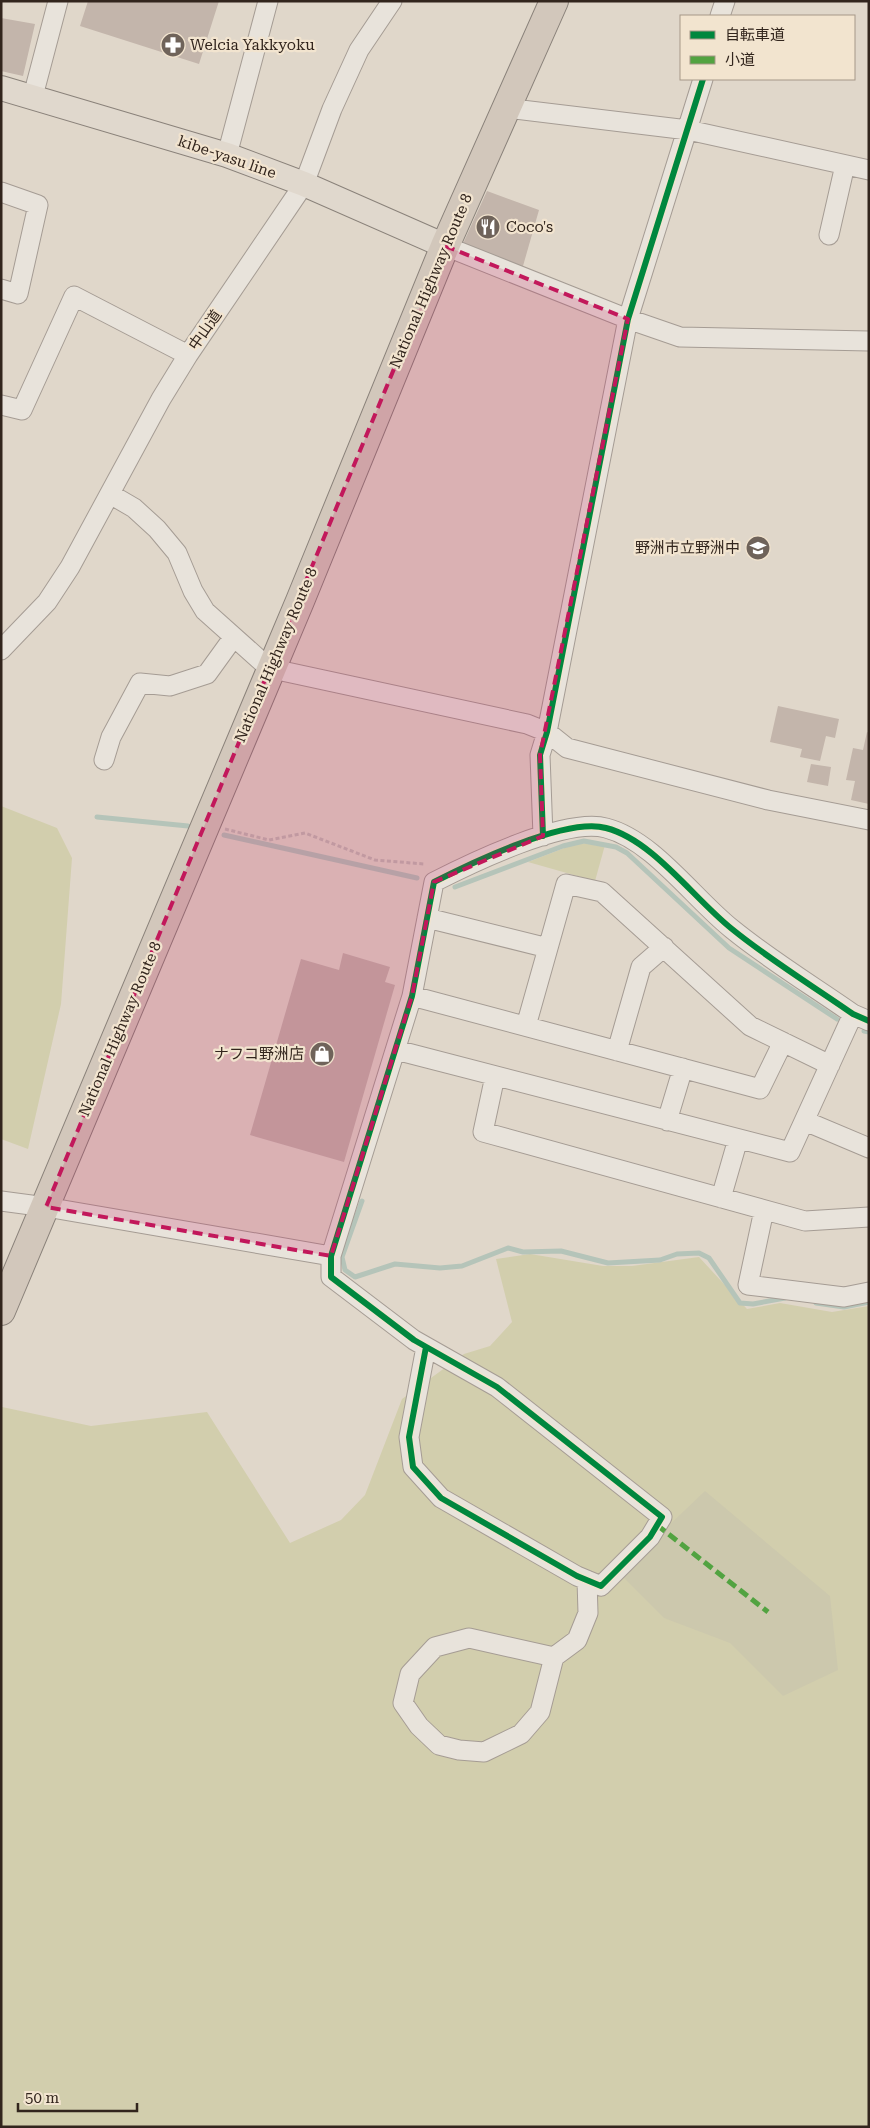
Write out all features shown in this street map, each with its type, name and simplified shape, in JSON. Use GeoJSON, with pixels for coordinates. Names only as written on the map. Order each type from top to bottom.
{"type":"FeatureCollection","features":[{"type":"Feature","properties":{"kind":"highway","name":"National Highway Route 8"},"geometry":{"type":"LineString","coordinates":[[1,1311],[271,667],[444,246],[554,1]]}},
{"type":"Feature","properties":{"kind":"main road","name":"kibe-yasu line"},"geometry":{"type":"LineString","coordinates":[[1,88],[227,155],[304,184],[444,246]]}},
{"type":"Feature","properties":{"kind":"street"},"geometry":{"type":"LineString","coordinates":[[33,96],[58,1]]}},
{"type":"Feature","properties":{"kind":"street","name":"中山道"},"geometry":{"type":"LineString","coordinates":[[1,650],[47,602],[70,567],[161,399],[188,355],[304,184],[332,109],[359,50],[392,1]]}},
{"type":"Feature","properties":{"kind":"street"},"geometry":{"type":"LineString","coordinates":[[720,15],[725,1]]}},
{"type":"Feature","properties":{"kind":"street"},"geometry":{"type":"LineString","coordinates":[[227,155],[263,3]]}},
{"type":"Feature","properties":{"kind":"street"},"geometry":{"type":"LineString","coordinates":[[543,836],[540,755],[547,732],[628,319],[703,80]]}},
{"type":"Feature","properties":{"kind":"street"},"geometry":{"type":"LineString","coordinates":[[506,108],[688,130],[869,170]]}},
{"type":"Feature","properties":{"kind":"street"},"geometry":{"type":"LineString","coordinates":[[828,235],[845,165]]}},
{"type":"Feature","properties":{"kind":"street"},"geometry":{"type":"LineString","coordinates":[[1,192],[38,205],[18,294],[1,289]]}},
{"type":"Feature","properties":{"kind":"street"},"geometry":{"type":"LineString","coordinates":[[444,246],[628,319],[680,337],[869,341]]}},
{"type":"Feature","properties":{"kind":"street"},"geometry":{"type":"LineString","coordinates":[[1,404],[22,410],[74,296],[188,355]]}},
{"type":"Feature","properties":{"kind":"street"},"geometry":{"type":"LineString","coordinates":[[110,494],[134,508],[177,553],[193,591],[204,611],[233,638],[271,667],[527,724],[547,732],[567,748],[586,754],[758,798],[869,820]]}},
{"type":"Feature","properties":{"kind":"street"},"geometry":{"type":"LineString","coordinates":[[104,760],[111,737],[140,683],[170,686],[207,674],[233,638]]}},
{"type":"Feature","properties":{"kind":"street"},"geometry":{"type":"LineString","coordinates":[[396,1050],[790,1152],[830,1065],[861,1018],[732,929],[636,840],[605,828],[582,826],[543,836],[473,863],[434,882],[412,996],[331,1256],[331,1276],[426,1347],[497,1387],[662,1517],[650,1537],[601,1586],[440,1498],[413,1467],[409,1437],[426,1347]]}},
{"type":"Feature","properties":{"kind":"street"},"geometry":{"type":"LineString","coordinates":[[526,1026],[566,884],[602,892],[750,1026],[830,1065]]}},
{"type":"Feature","properties":{"kind":"street"},"geometry":{"type":"LineString","coordinates":[[427,918],[548,948]]}},
{"type":"Feature","properties":{"kind":"street"},"geometry":{"type":"LineString","coordinates":[[617,1051],[641,966],[664,947]]}},
{"type":"Feature","properties":{"kind":"street"},"geometry":{"type":"LineString","coordinates":[[412,996],[760,1089],[783,1042]]}},
{"type":"Feature","properties":{"kind":"street"},"geometry":{"type":"LineString","coordinates":[[667,1120],[683,1068]]}},
{"type":"Feature","properties":{"kind":"street"},"geometry":{"type":"LineString","coordinates":[[496,1076],[483,1132],[805,1221],[869,1217]]}},
{"type":"Feature","properties":{"kind":"street"},"geometry":{"type":"LineString","coordinates":[[805,1121],[869,1148]]}},
{"type":"Feature","properties":{"kind":"street"},"geometry":{"type":"LineString","coordinates":[[722,1198],[738,1139]]}},
{"type":"Feature","properties":{"kind":"street"},"geometry":{"type":"LineString","coordinates":[[1,1201],[331,1256]]}},
{"type":"Feature","properties":{"kind":"street"},"geometry":{"type":"LineString","coordinates":[[764,1210],[748,1285],[844,1298],[869,1292]]}},
{"type":"Feature","properties":{"kind":"street"},"geometry":{"type":"LineString","coordinates":[[554,1657],[469,1638],[435,1647],[410,1674],[403,1703],[419,1726],[438,1745],[459,1750],[484,1752],[521,1734],[540,1712],[554,1657],[577,1640],[588,1613],[587,1580]]}},
{"type":"Feature","properties":{"kind":"path"},"geometry":{"type":"LineString","coordinates":[[217,827],[269,840],[306,833],[375,860],[424,864]]}},
{"type":"Feature","properties":{"kind":"highlighted area"},"geometry":{"type":"Polygon","coordinates":[[[445,246],[628,319],[540,755],[543,836],[434,882],[412,996],[331,1256],[46,1207],[265,683],[445,246]]]}},
{"type":"Feature","properties":{"kind":"shaded area"},"geometry":{"type":"Polygon","coordinates":[[[1,806],[57,828],[72,858],[61,1004],[28,1149],[1,1139],[1,806]]]}},
{"type":"Feature","properties":{"kind":"shaded area"},"geometry":{"type":"Polygon","coordinates":[[[591,843],[605,845],[595,881],[528,862],[575,844],[591,843]]]}},
{"type":"Feature","properties":{"kind":"shaded area"},"geometry":{"type":"Polygon","coordinates":[[[530,1254],[603,1266],[632,1266],[699,1257],[747,1309],[780,1303],[832,1312],[869,1306],[869,2127],[1,2127],[2,1407],[91,1426],[207,1412],[290,1543],[341,1520],[365,1495],[402,1399],[464,1354],[490,1346],[512,1322],[496,1259],[530,1254]]]}},
{"type":"Feature","properties":{"kind":"shaded area"},"geometry":{"type":"Polygon","coordinates":[[[705,1491],[830,1596],[838,1670],[783,1696],[730,1643],[664,1618],[622,1576],[664,1530],[705,1491]]]}},
{"type":"Feature","properties":{"kind":"building","name":"Welcia Yakkyoku"},"geometry":{"type":"Polygon","coordinates":[[[88,1],[219,1],[199,64],[80,26],[88,1]]]}},
{"type":"Feature","properties":{"kind":"building"},"geometry":{"type":"Polygon","coordinates":[[[1,18],[35,24],[23,76],[1,71],[1,18]]]}},
{"type":"Feature","properties":{"kind":"building"},"geometry":{"type":"Polygon","coordinates":[[[487,191],[539,210],[523,266],[461,248],[487,191]]]}},
{"type":"Feature","properties":{"kind":"building"},"geometry":{"type":"Polygon","coordinates":[[[778,706],[839,719],[835,738],[826,736],[820,761],[800,757],[802,749],[770,742],[778,706]]]}},
{"type":"Feature","properties":{"kind":"building"},"geometry":{"type":"Polygon","coordinates":[[[867,732],[869,733],[869,804],[851,800],[855,781],[846,780],[853,748],[863,750],[867,732]]]}},
{"type":"Feature","properties":{"kind":"building"},"geometry":{"type":"Polygon","coordinates":[[[811,764],[831,767],[828,786],[807,782],[811,764]]]}},
{"type":"Feature","properties":{"kind":"building"},"geometry":{"type":"Polygon","coordinates":[[[343,953],[390,967],[385,982],[395,985],[344,1162],[250,1135],[301,959],[339,970],[343,953]]]}},
{"type":"Feature","properties":{"kind":"waterway"},"geometry":{"type":"LineString","coordinates":[[97,817],[188,826]]}},
{"type":"Feature","properties":{"kind":"waterway"},"geometry":{"type":"LineString","coordinates":[[224,835],[417,878]]}},
{"type":"Feature","properties":{"kind":"waterway"},"geometry":{"type":"LineString","coordinates":[[455,887],[563,846],[584,841],[616,847],[627,853],[729,948],[837,1019]]}},
{"type":"Feature","properties":{"kind":"waterway"},"geometry":{"type":"LineString","coordinates":[[864,1031],[869,1032]]}},
{"type":"Feature","properties":{"kind":"waterway"},"geometry":{"type":"LineString","coordinates":[[362,1201],[342,1257],[345,1270],[355,1277],[395,1264],[440,1268],[462,1266],[508,1248],[523,1252],[561,1251],[608,1263],[660,1260],[677,1254],[699,1253],[709,1258],[740,1303],[753,1304],[785,1298]]}},
{"type":"Feature","properties":{"kind":"waterway"},"geometry":{"type":"LineString","coordinates":[[816,1303],[844,1307],[869,1302]]}},
{"type":"Feature","properties":{"kind":"marked path"},"geometry":{"type":"LineString","coordinates":[[657,1525],[768,1612]]}},
{"type":"Feature","properties":{"kind":"cycle path"},"geometry":{"type":"LineString","coordinates":[[543,836],[540,755],[547,732],[628,319],[703,80]]}},
{"type":"Feature","properties":{"kind":"cycle path"},"geometry":{"type":"LineString","coordinates":[[426,1347],[409,1437],[413,1467],[441,1498],[577,1576],[601,1586],[650,1537],[662,1517],[497,1387],[414,1340],[331,1277],[331,1256],[412,996],[434,882],[494,854],[544,835],[589,826],[606,828],[623,835],[657,857],[718,917],[761,951],[853,1014],[869,1021]]}},
{"type":"Feature","properties":{"kind":"place","name":"Welcia Yakkyoku"},"geometry":{"type":"Point","coordinates":[173,45]}},
{"type":"Feature","properties":{"kind":"place","name":"Coco's"},"geometry":{"type":"Point","coordinates":[488,227]}},
{"type":"Feature","properties":{"kind":"place","name":"野洲市立野洲中"},"geometry":{"type":"Point","coordinates":[758,548]}},
{"type":"Feature","properties":{"kind":"place","name":"ナフコ野洲店"},"geometry":{"type":"Point","coordinates":[322,1054]}}]}
